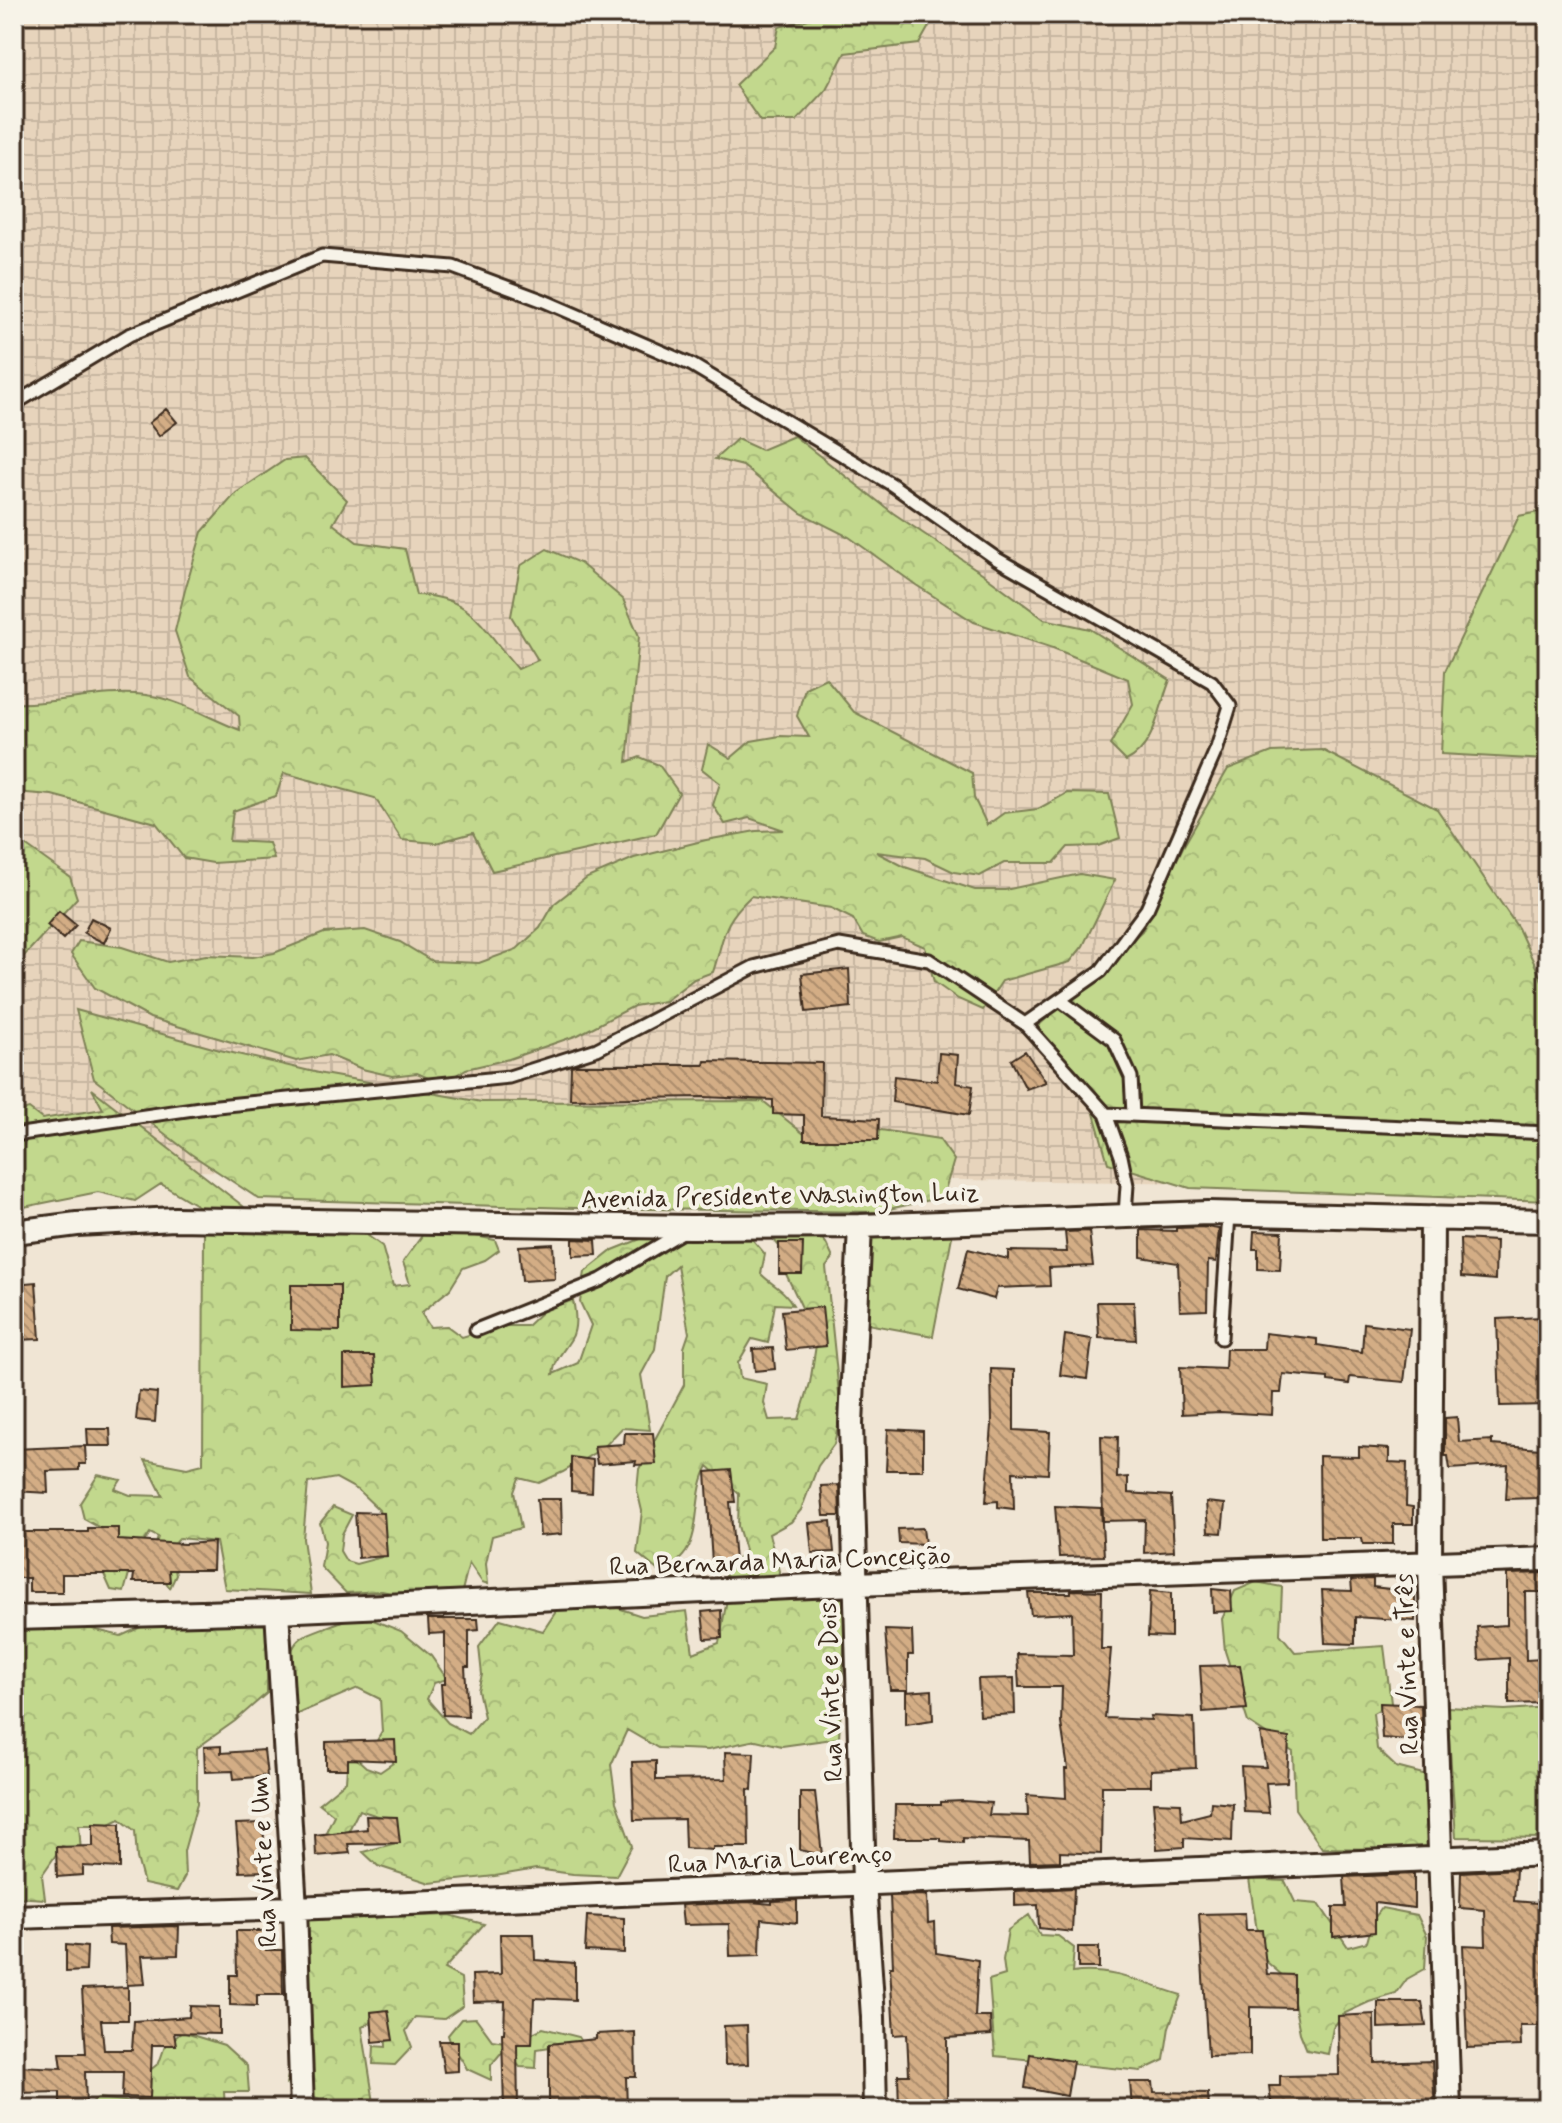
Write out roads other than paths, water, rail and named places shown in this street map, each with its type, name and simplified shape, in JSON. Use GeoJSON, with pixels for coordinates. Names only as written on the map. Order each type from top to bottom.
{"type":"FeatureCollection","features":[{"type":"Feature","properties":{"kind":"street","name":"Avenida Presidente Washington Luiz"},"geometry":{"type":"LineString","coordinates":[[14,1232],[77,1224],[175,1219],[690,1227],[860,1226],[1229,1214],[1548,1221]]}},
{"type":"Feature","properties":{"kind":"street","name":"Rua Vinte e Três"},"geometry":{"type":"LineString","coordinates":[[1432,1218],[1430,1564],[1449,2109]]}},
{"type":"Feature","properties":{"kind":"street","name":"Rua Vinte e Dois"},"geometry":{"type":"LineString","coordinates":[[860,1226],[851,1424],[864,1882],[873,2017],[875,2109]]}},
{"type":"Feature","properties":{"kind":"street","name":"Rua Bernarda Maria Conceição"},"geometry":{"type":"LineString","coordinates":[[14,1618],[277,1611],[855,1584],[1548,1559]]}},
{"type":"Feature","properties":{"kind":"street","name":"Rua Vinte e Um"},"geometry":{"type":"LineString","coordinates":[[277,1611],[295,1908],[302,2109]]}},
{"type":"Feature","properties":{"kind":"street","name":"Rua Maria Lourenço"},"geometry":{"type":"LineString","coordinates":[[14,1917],[295,1908],[1548,1854]]}},
{"type":"Feature","properties":{"kind":"lane"},"geometry":{"type":"LineString","coordinates":[[14,404],[129,335],[322,256],[453,267],[544,301],[692,365],[891,484],[997,559],[1212,682],[1230,706],[1217,748],[1147,909],[1101,971],[1025,1024]]}},
{"type":"Feature","properties":{"kind":"lane"},"geometry":{"type":"LineString","coordinates":[[14,1135],[207,1107],[509,1077],[597,1049],[754,967],[839,945],[929,960],[1025,1024],[1106,1114],[1121,1156],[1127,1185],[1125,1215]]}},
{"type":"Feature","properties":{"kind":"lane"},"geometry":{"type":"LineString","coordinates":[[1060,1000],[1114,1040],[1131,1077],[1133,1114]]}},
{"type":"Feature","properties":{"kind":"lane"},"geometry":{"type":"LineString","coordinates":[[1106,1114],[1548,1133]]}},
{"type":"Feature","properties":{"kind":"lane"},"geometry":{"type":"LineString","coordinates":[[1221,1338],[1229,1214]]}},
{"type":"Feature","properties":{"kind":"lane"},"geometry":{"type":"LineString","coordinates":[[476,1330],[601,1280],[690,1227]]}}]}
